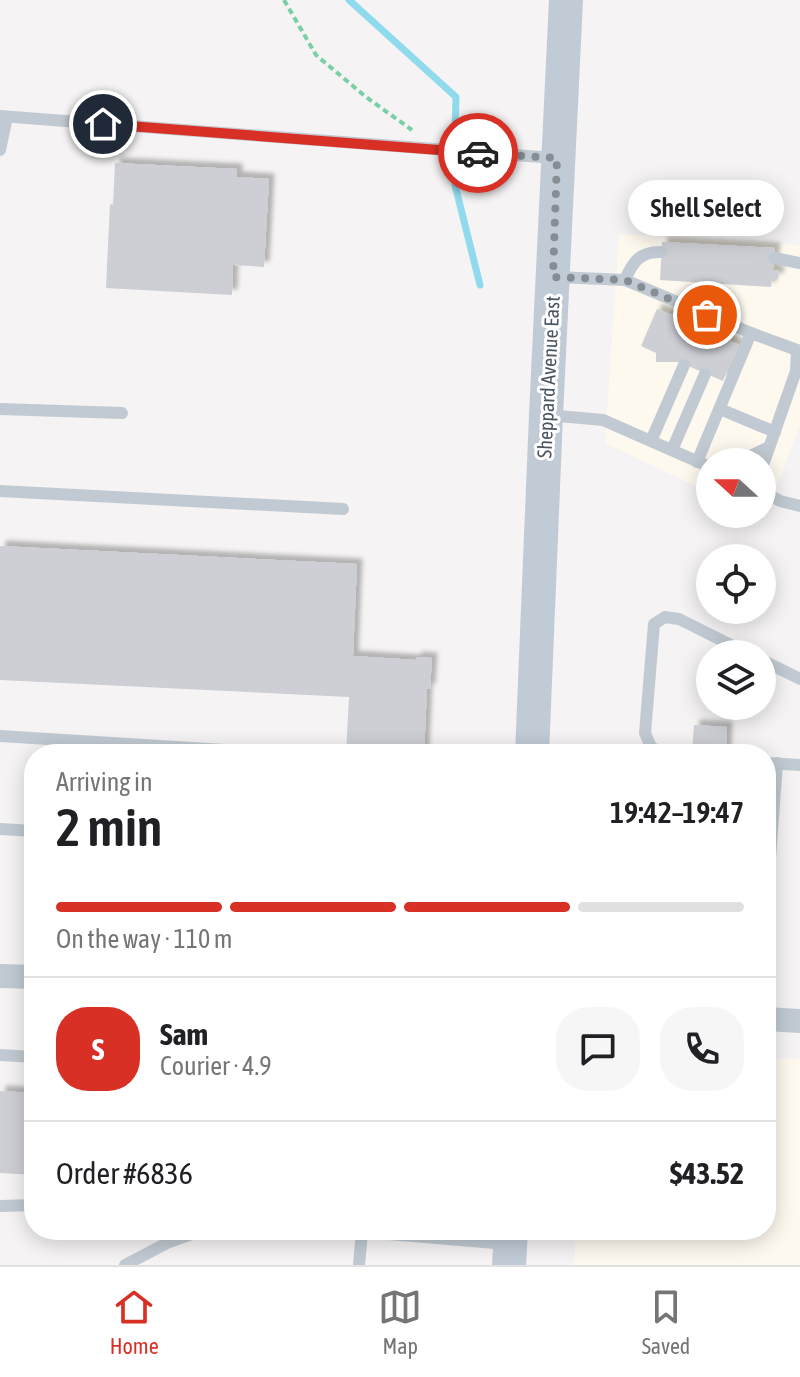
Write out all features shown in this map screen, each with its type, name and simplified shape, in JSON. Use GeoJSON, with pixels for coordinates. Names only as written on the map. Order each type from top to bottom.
{"type":"FeatureCollection","features":[{"type":"Feature","properties":{"kind":"main road","name":"Sheppard Avenue East"},"geometry":{"type":"LineString","coordinates":[[532,744],[566,0]]}},
{"type":"Feature","properties":{"kind":"street"},"geometry":{"type":"LineString","coordinates":[[0,976],[24,977]]}},
{"type":"Feature","properties":{"kind":"street"},"geometry":{"type":"LineString","coordinates":[[776,1020],[800,1021]]}},
{"type":"Feature","properties":{"kind":"lane"},"geometry":{"type":"LineString","coordinates":[[0,150],[4,116],[557,158]]}},
{"type":"Feature","properties":{"kind":"lane"},"geometry":{"type":"LineString","coordinates":[[625,280],[632,262],[644,253],[661,252]]}},
{"type":"Feature","properties":{"kind":"lane"},"geometry":{"type":"LineString","coordinates":[[774,258],[800,263]]}},
{"type":"Feature","properties":{"kind":"lane"},"geometry":{"type":"LineString","coordinates":[[553,277],[625,280],[751,333],[798,343],[796,371],[769,447]]}},
{"type":"Feature","properties":{"kind":"lane"},"geometry":{"type":"LineString","coordinates":[[701,328],[707,315]]}},
{"type":"Feature","properties":{"kind":"lane"},"geometry":{"type":"LineString","coordinates":[[721,337],[727,323]]}},
{"type":"Feature","properties":{"kind":"lane"},"geometry":{"type":"LineString","coordinates":[[703,448],[751,333]]}},
{"type":"Feature","properties":{"kind":"lane"},"geometry":{"type":"LineString","coordinates":[[651,441],[684,365]]}},
{"type":"Feature","properties":{"kind":"lane"},"geometry":{"type":"LineString","coordinates":[[672,450],[705,374]]}},
{"type":"Feature","properties":{"kind":"lane"},"geometry":{"type":"LineString","coordinates":[[0,409],[122,413]]}},
{"type":"Feature","properties":{"kind":"lane"},"geometry":{"type":"LineString","coordinates":[[720,409],[775,432]]}},
{"type":"Feature","properties":{"kind":"lane"},"geometry":{"type":"LineString","coordinates":[[546,415],[603,420],[696,462]]}},
{"type":"Feature","properties":{"kind":"lane"},"geometry":{"type":"LineString","coordinates":[[0,491],[343,509]]}},
{"type":"Feature","properties":{"kind":"lane"},"geometry":{"type":"LineString","coordinates":[[776,499],[800,506]]}},
{"type":"Feature","properties":{"kind":"lane"},"geometry":{"type":"LineString","coordinates":[[650,744],[645,733],[654,624],[665,617],[679,619],[721,640]]}},
{"type":"Feature","properties":{"kind":"lane"},"geometry":{"type":"LineString","coordinates":[[776,667],[800,679]]}},
{"type":"Feature","properties":{"kind":"lane"},"geometry":{"type":"LineString","coordinates":[[0,736],[99,744]]}},
{"type":"Feature","properties":{"kind":"lane"},"geometry":{"type":"LineString","coordinates":[[776,763],[800,765]]}},
{"type":"Feature","properties":{"kind":"lane"},"geometry":{"type":"LineString","coordinates":[[0,829],[24,830]]}},
{"type":"Feature","properties":{"kind":"lane"},"geometry":{"type":"LineString","coordinates":[[0,1055],[24,1056]]}},
{"type":"Feature","properties":{"kind":"lane"},"geometry":{"type":"LineString","coordinates":[[0,1206],[24,1205]]}},
{"type":"Feature","properties":{"kind":"lane"},"geometry":{"type":"LineString","coordinates":[[125,1265],[175,1240]]}},
{"type":"Feature","properties":{"kind":"lane"},"geometry":{"type":"LineString","coordinates":[[359,1265],[361,1240]]}},
{"type":"Feature","properties":{"kind":"lane"},"geometry":{"type":"LineString","coordinates":[[447,1240],[510,1246]]}},
{"type":"Feature","properties":{"kind":"path"},"geometry":{"type":"LineString","coordinates":[[284,0],[316,55],[366,97],[411,128],[420,148]]}},
{"type":"Feature","properties":{"kind":"shaded area"},"geometry":{"type":"Polygon","coordinates":[[[619,234],[800,245],[800,425],[776,488],[776,448],[696,448],[696,486],[605,443],[619,234]]]}},
{"type":"Feature","properties":{"kind":"shaded area"},"geometry":{"type":"Polygon","coordinates":[[[776,1059],[800,1059],[800,1265],[574,1265],[575,1240],[776,1240],[776,1059]]]}},
{"type":"Feature","properties":{"kind":"building"},"geometry":{"type":"Polygon","coordinates":[[[115,163],[237,169],[237,177],[269,179],[264,267],[233,265],[232,295],[106,288],[115,163]]]}},
{"type":"Feature","properties":{"kind":"building"},"geometry":{"type":"Polygon","coordinates":[[[662,242],[775,248],[773,270],[779,271],[778,279],[772,278],[771,287],[660,280],[662,242]]]}},
{"type":"Feature","properties":{"kind":"building"},"geometry":{"type":"Polygon","coordinates":[[[657,309],[681,315],[681,320],[739,345],[723,381],[679,362],[656,362],[656,353],[641,346],[657,309]]]}},
{"type":"Feature","properties":{"kind":"building"},"geometry":{"type":"Polygon","coordinates":[[[0,546],[357,564],[353,656],[416,660],[416,657],[432,658],[424,744],[347,744],[349,697],[0,680],[0,546]]]}},
{"type":"Feature","properties":{"kind":"building"},"geometry":{"type":"Polygon","coordinates":[[[694,725],[727,727],[726,744],[693,744],[694,725]]]}},
{"type":"Feature","properties":{"kind":"building"},"geometry":{"type":"Polygon","coordinates":[[[0,1091],[24,1092],[24,1174],[0,1173],[0,1091]]]}},
{"type":"Feature","properties":{"kind":"waterway"},"geometry":{"type":"LineString","coordinates":[[349,0],[456,97],[455,133]]}},
{"type":"Feature","properties":{"kind":"waterway"},"geometry":{"type":"LineString","coordinates":[[455,170],[455,185],[480,285]]}},
{"type":"Feature","properties":{"kind":"way so far"},"geometry":{"type":"LineString","coordinates":[[478,153],[557,158],[553,277],[625,280],[707,315]]}},
{"type":"Feature","properties":{"kind":"place","name":"Shell Select"},"geometry":{"type":"Point","coordinates":[707,315]}},
{"type":"Feature","properties":{"kind":"route"},"geometry":{"type":"LineString","coordinates":[[103,124],[478,153]]}}]}
